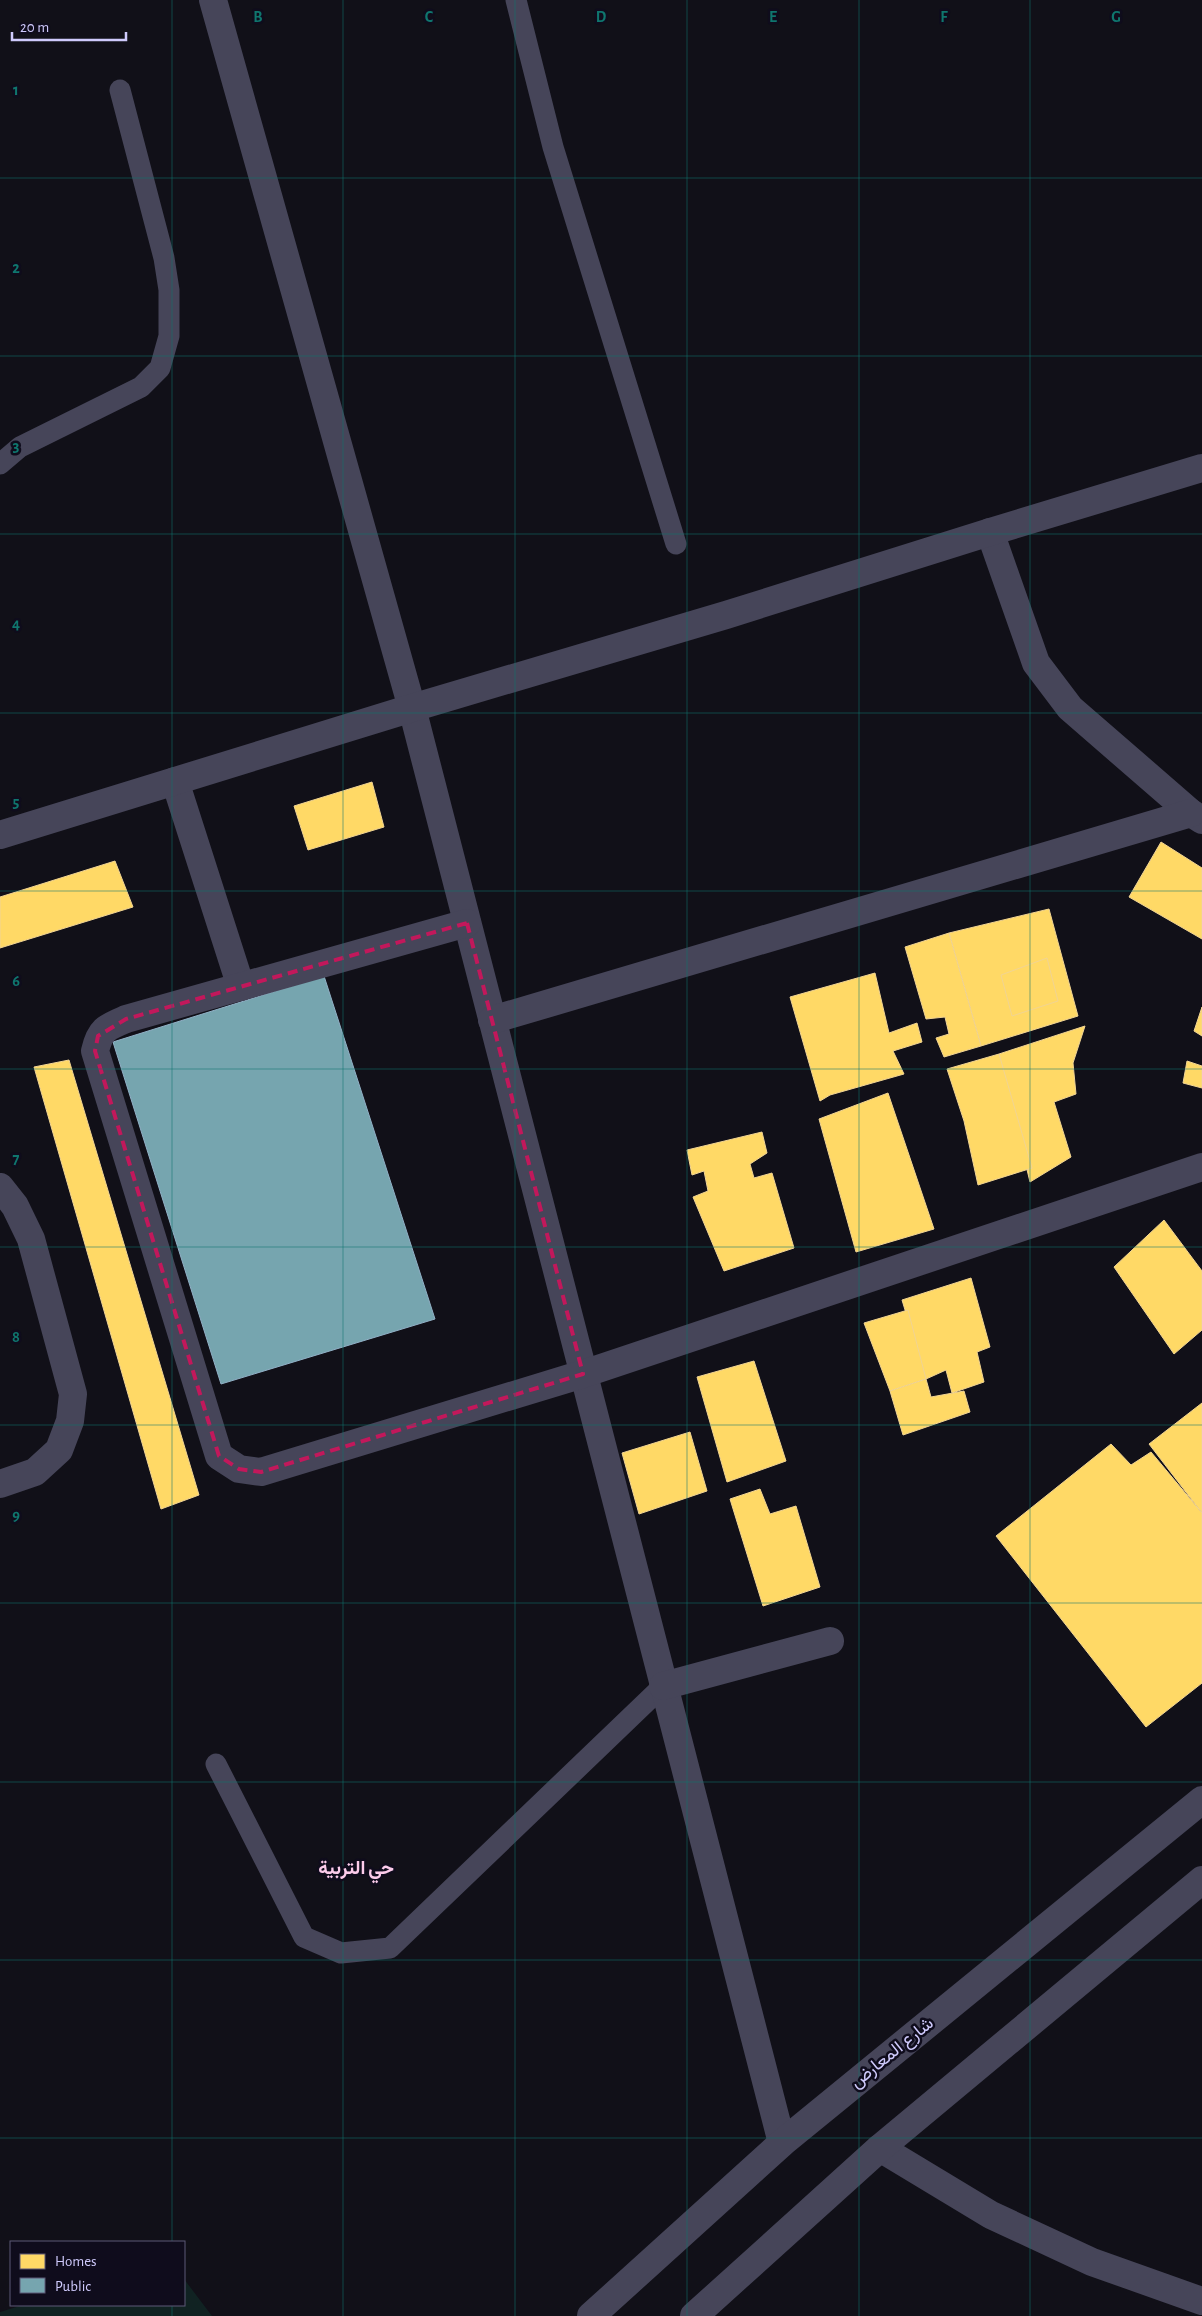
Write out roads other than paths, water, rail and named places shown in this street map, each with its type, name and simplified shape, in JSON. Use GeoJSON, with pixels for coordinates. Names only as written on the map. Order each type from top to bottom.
{"type":"FeatureCollection","features":[{"type":"Feature","properties":{"kind":"street"},"geometry":{"type":"LineString","coordinates":[[213,0],[412,708],[782,2143]]}},
{"type":"Feature","properties":{"kind":"street"},"geometry":{"type":"LineString","coordinates":[[0,835],[412,708],[726,616],[990,532],[1202,468]]}},
{"type":"Feature","properties":{"kind":"street"},"geometry":{"type":"LineString","coordinates":[[990,532],[1036,663],[1070,708],[1196,817]]}},
{"type":"Feature","properties":{"kind":"street"},"geometry":{"type":"LineString","coordinates":[[175,781],[241,986]]}},
{"type":"Feature","properties":{"kind":"street"},"geometry":{"type":"LineString","coordinates":[[492,1020],[1196,817]]}},
{"type":"Feature","properties":{"kind":"street"},"geometry":{"type":"LineString","coordinates":[[467,923],[126,1018],[107,1027],[98,1036],[95,1051],[219,1456],[239,1469],[260,1472],[583,1374],[1202,1167]]}},
{"type":"Feature","properties":{"kind":"street"},"geometry":{"type":"LineString","coordinates":[[0,1188],[15,1206],[31,1238],[73,1394],[70,1421],[59,1450],[34,1472],[0,1484]]}},
{"type":"Feature","properties":{"kind":"street"},"geometry":{"type":"LineString","coordinates":[[663,1686],[830,1641]]}},
{"type":"Feature","properties":{"kind":"street","name":"شارع المعارض"},"geometry":{"type":"LineString","coordinates":[[591,2316],[782,2143],[1202,1800]]}},
{"type":"Feature","properties":{"kind":"street"},"geometry":{"type":"LineString","coordinates":[[694,2316],[880,2148],[1202,1880]]}},
{"type":"Feature","properties":{"kind":"street"},"geometry":{"type":"LineString","coordinates":[[880,2148],[1000,2219],[1092,2262],[1202,2301]]}},
{"type":"Feature","properties":{"kind":"lane"},"geometry":{"type":"LineString","coordinates":[[516,0],[553,147],[676,544]]}},
{"type":"Feature","properties":{"kind":"lane"},"geometry":{"type":"LineString","coordinates":[[0,464],[20,447],[141,387],[160,368],[169,336],[169,290],[164,258],[120,90]]}},
{"type":"Feature","properties":{"kind":"lane"},"geometry":{"type":"LineString","coordinates":[[216,1764],[304,1937],[341,1953],[390,1948],[663,1686]]}},
{"type":"Feature","properties":{"kind":"district","name":"حي التربية"},"geometry":{"type":"Point","coordinates":[356,1868]}}]}
